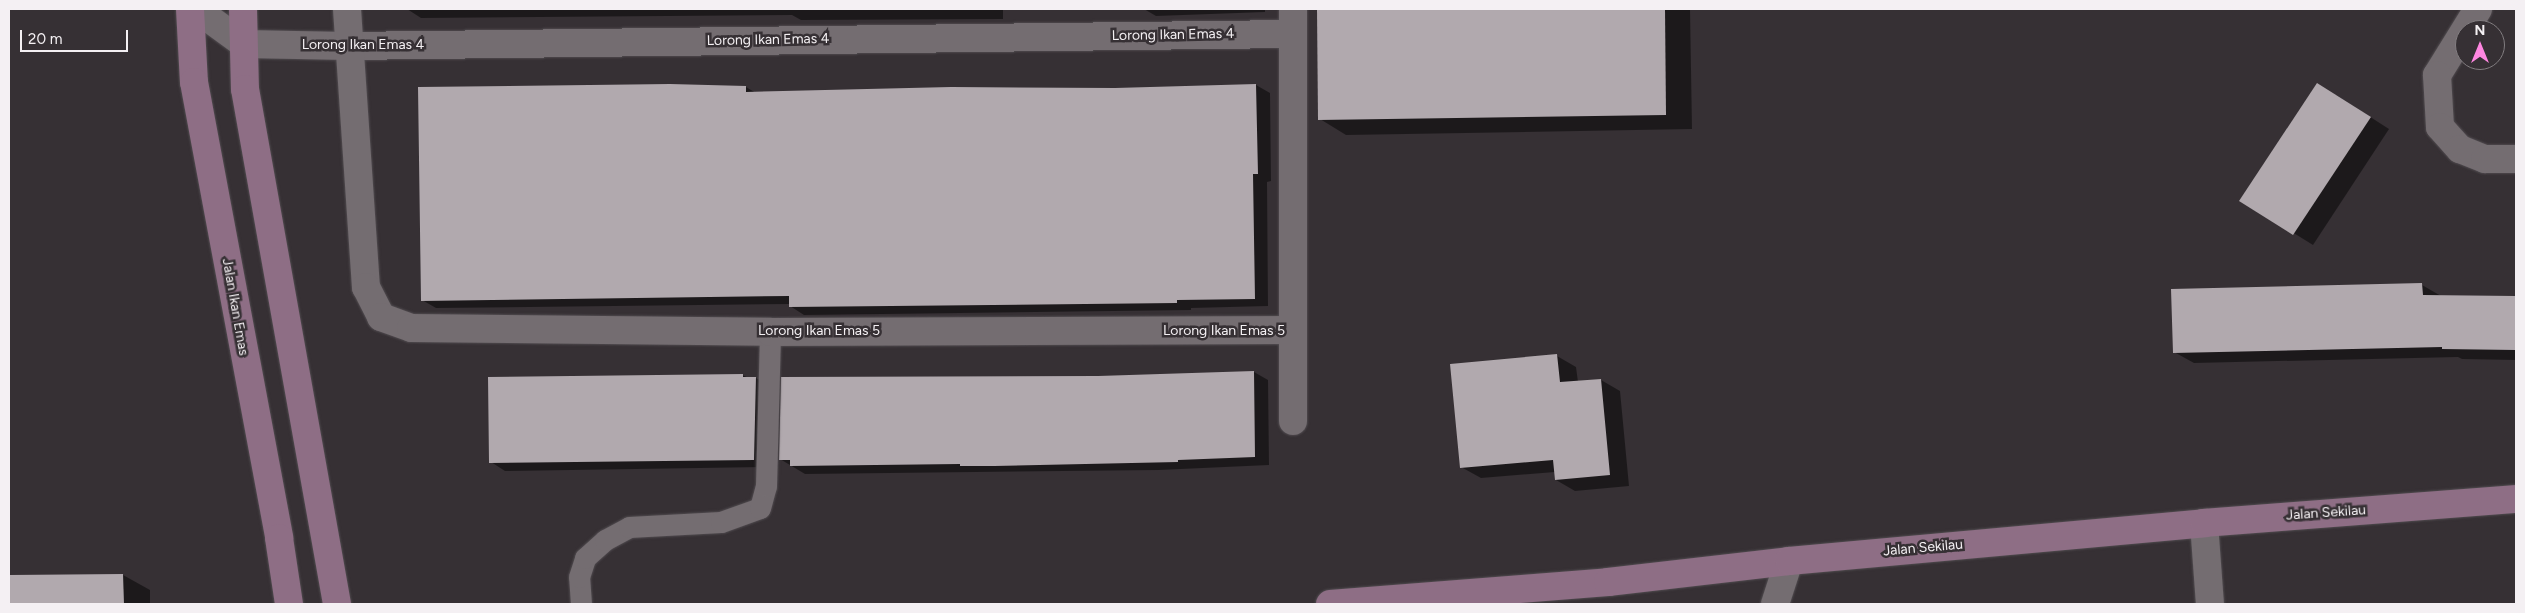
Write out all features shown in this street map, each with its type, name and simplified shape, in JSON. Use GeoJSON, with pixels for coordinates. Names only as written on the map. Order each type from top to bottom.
{"type":"FeatureCollection","features":[{"type":"Feature","properties":{"kind":"street","name":"Jalan Ikan Emas"},"geometry":{"type":"LineString","coordinates":[[190,9],[194,82],[279,538],[289,604]]}},
{"type":"Feature","properties":{"kind":"street"},"geometry":{"type":"LineString","coordinates":[[196,9],[244,44]]}},
{"type":"Feature","properties":{"kind":"street"},"geometry":{"type":"LineString","coordinates":[[244,9],[245,89],[337,604]]}},
{"type":"Feature","properties":{"kind":"street"},"geometry":{"type":"LineString","coordinates":[[347,9],[348,46]]}},
{"type":"Feature","properties":{"kind":"street"},"geometry":{"type":"LineString","coordinates":[[2478,9],[2437,75],[2440,127],[2460,149],[2485,159],[2516,159]]}},
{"type":"Feature","properties":{"kind":"street"},"geometry":{"type":"LineString","coordinates":[[1293,21],[1293,421]]}},
{"type":"Feature","properties":{"kind":"street","name":"Lorong Ikan Emas 4"},"geometry":{"type":"LineString","coordinates":[[244,44],[348,46],[1293,21]]}},
{"type":"Feature","properties":{"kind":"street","name":"Lorong Ikan Emas 5"},"geometry":{"type":"LineString","coordinates":[[348,46],[366,288],[381,317],[411,328],[770,332],[1293,330]]}},
{"type":"Feature","properties":{"kind":"street","name":"Jalan Sekilau"},"geometry":{"type":"LineString","coordinates":[[1330,604],[1608,582],[1789,560],[2204,523],[2516,498]]}},
{"type":"Feature","properties":{"kind":"street"},"geometry":{"type":"LineString","coordinates":[[2204,523],[2210,604]]}},
{"type":"Feature","properties":{"kind":"street"},"geometry":{"type":"LineString","coordinates":[[1775,604],[1789,560]]}},
{"type":"Feature","properties":{"kind":"lane"},"geometry":{"type":"LineString","coordinates":[[581,604],[579,577],[585,558],[605,540],[629,527],[721,522],[760,508],[766,486],[770,332]]}},
{"type":"Feature","properties":{"kind":"building"},"geometry":{"type":"Polygon","coordinates":[[[1317,9],[1665,9],[1666,115],[1318,120],[1317,9]]]}},
{"type":"Feature","properties":{"kind":"building"},"geometry":{"type":"Polygon","coordinates":[[[2317,83],[2371,117],[2293,235],[2239,201],[2317,83]]]}},
{"type":"Feature","properties":{"kind":"building"},"geometry":{"type":"Polygon","coordinates":[[[670,84],[746,86],[746,92],[951,87],[1115,88],[1256,84],[1258,174],[1253,174],[1255,299],[1177,300],[1177,303],[789,307],[789,296],[421,301],[418,87],[670,84]]]}},
{"type":"Feature","properties":{"kind":"building"},"geometry":{"type":"Polygon","coordinates":[[[2422,283],[2423,295],[2516,296],[2516,350],[2442,349],[2442,347],[2173,353],[2171,289],[2422,283]]]}},
{"type":"Feature","properties":{"kind":"building"},"geometry":{"type":"Polygon","coordinates":[[[1557,354],[1560,382],[1601,379],[1610,475],[1555,480],[1553,460],[1460,468],[1450,364],[1557,354]]]}},
{"type":"Feature","properties":{"kind":"building"},"geometry":{"type":"Polygon","coordinates":[[[1254,371],[1255,457],[1178,460],[1178,462],[994,466],[960,466],[960,464],[790,466],[790,460],[779,460],[781,377],[1098,376],[1254,371]]]}},
{"type":"Feature","properties":{"kind":"building"},"geometry":{"type":"Polygon","coordinates":[[[743,374],[743,377],[756,377],[754,460],[489,463],[488,377],[743,374]]]}},
{"type":"Feature","properties":{"kind":"building"},"geometry":{"type":"Polygon","coordinates":[[[123,574],[124,604],[9,604],[9,575],[123,574]]]}}]}
